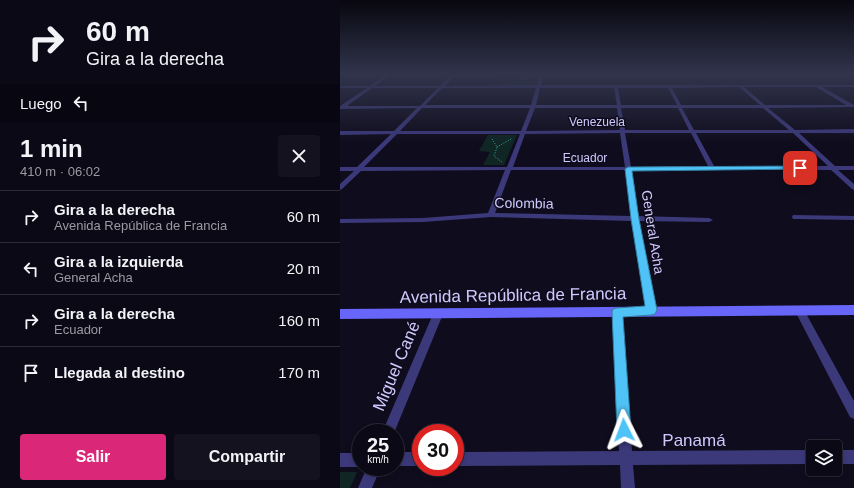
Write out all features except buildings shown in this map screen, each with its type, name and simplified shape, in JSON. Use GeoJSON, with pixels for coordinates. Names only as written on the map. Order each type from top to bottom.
{"type":"FeatureCollection","features":[{"type":"Feature","properties":{"kind":"main road","name":"Avenida República de Francia"},"geometry":{"type":"LineString","coordinates":[[340,314],[617,312],[651,310],[854,310]]}},
{"type":"Feature","properties":{"kind":"street"},"geometry":{"type":"LineString","coordinates":[[340,108],[356,98]]}},
{"type":"Feature","properties":{"kind":"street"},"geometry":{"type":"LineString","coordinates":[[340,188],[430,98]]}},
{"type":"Feature","properties":{"kind":"street"},"geometry":{"type":"LineString","coordinates":[[491,216],[536,98]]}},
{"type":"Feature","properties":{"kind":"street","name":"General Acha"},"geometry":{"type":"LineString","coordinates":[[618,98],[635,219],[651,310]]}},
{"type":"Feature","properties":{"kind":"street"},"geometry":{"type":"LineString","coordinates":[[675,98],[712,169]]}},
{"type":"Feature","properties":{"kind":"street"},"geometry":{"type":"LineString","coordinates":[[754,98],[795,132],[854,188]]}},
{"type":"Feature","properties":{"kind":"street"},"geometry":{"type":"LineString","coordinates":[[838,98],[853,106]]}},
{"type":"Feature","properties":{"kind":"street"},"geometry":{"type":"LineString","coordinates":[[340,108],[853,106]]}},
{"type":"Feature","properties":{"kind":"street","name":"Venezuela"},"geometry":{"type":"LineString","coordinates":[[340,133],[854,131]]}},
{"type":"Feature","properties":{"kind":"street","name":"Ecuador"},"geometry":{"type":"LineString","coordinates":[[340,169],[854,168]]}},
{"type":"Feature","properties":{"kind":"street","name":"Colombia"},"geometry":{"type":"LineString","coordinates":[[340,221],[423,220],[491,216],[709,220]]}},
{"type":"Feature","properties":{"kind":"street"},"geometry":{"type":"LineString","coordinates":[[796,217],[854,218]]}},
{"type":"Feature","properties":{"kind":"street"},"geometry":{"type":"LineString","coordinates":[[800,311],[854,413]]}},
{"type":"Feature","properties":{"kind":"street"},"geometry":{"type":"LineString","coordinates":[[617,312],[628,488]]}},
{"type":"Feature","properties":{"kind":"street","name":"Miguel Cané"},"geometry":{"type":"LineString","coordinates":[[392,424],[438,314]]}},
{"type":"Feature","properties":{"kind":"street","name":"Panamá"},"geometry":{"type":"LineString","coordinates":[[464,459],[806,457]]}},
{"type":"Feature","properties":{"kind":"street"},"geometry":{"type":"LineString","coordinates":[[842,457],[854,457]]}},
{"type":"Feature","properties":{"kind":"street"},"geometry":{"type":"LineString","coordinates":[[340,460],[352,460]]}},
{"type":"Feature","properties":{"kind":"street"},"geometry":{"type":"LineString","coordinates":[[365,488],[370,476]]}},
{"type":"Feature","properties":{"kind":"path"},"geometry":{"type":"LineString","coordinates":[[493,132],[491,138],[497,146]]}},
{"type":"Feature","properties":{"kind":"path"},"geometry":{"type":"LineString","coordinates":[[509,169],[494,156],[497,146],[523,132]]}},
{"type":"Feature","properties":{"kind":"green space"},"geometry":{"type":"Polygon","coordinates":[[[488,135],[517,135],[504,165],[483,165],[490,152],[479,151],[488,135]]]}},
{"type":"Feature","properties":{"kind":"green space"},"geometry":{"type":"Polygon","coordinates":[[[340,472],[352,472],[352,476],[355,476],[350,488],[340,488],[340,472]]]}},
{"type":"Feature","properties":{"kind":"route"},"geometry":{"type":"LineString","coordinates":[[624,430],[617,312],[651,310],[628,169],[800,168]]}}]}
